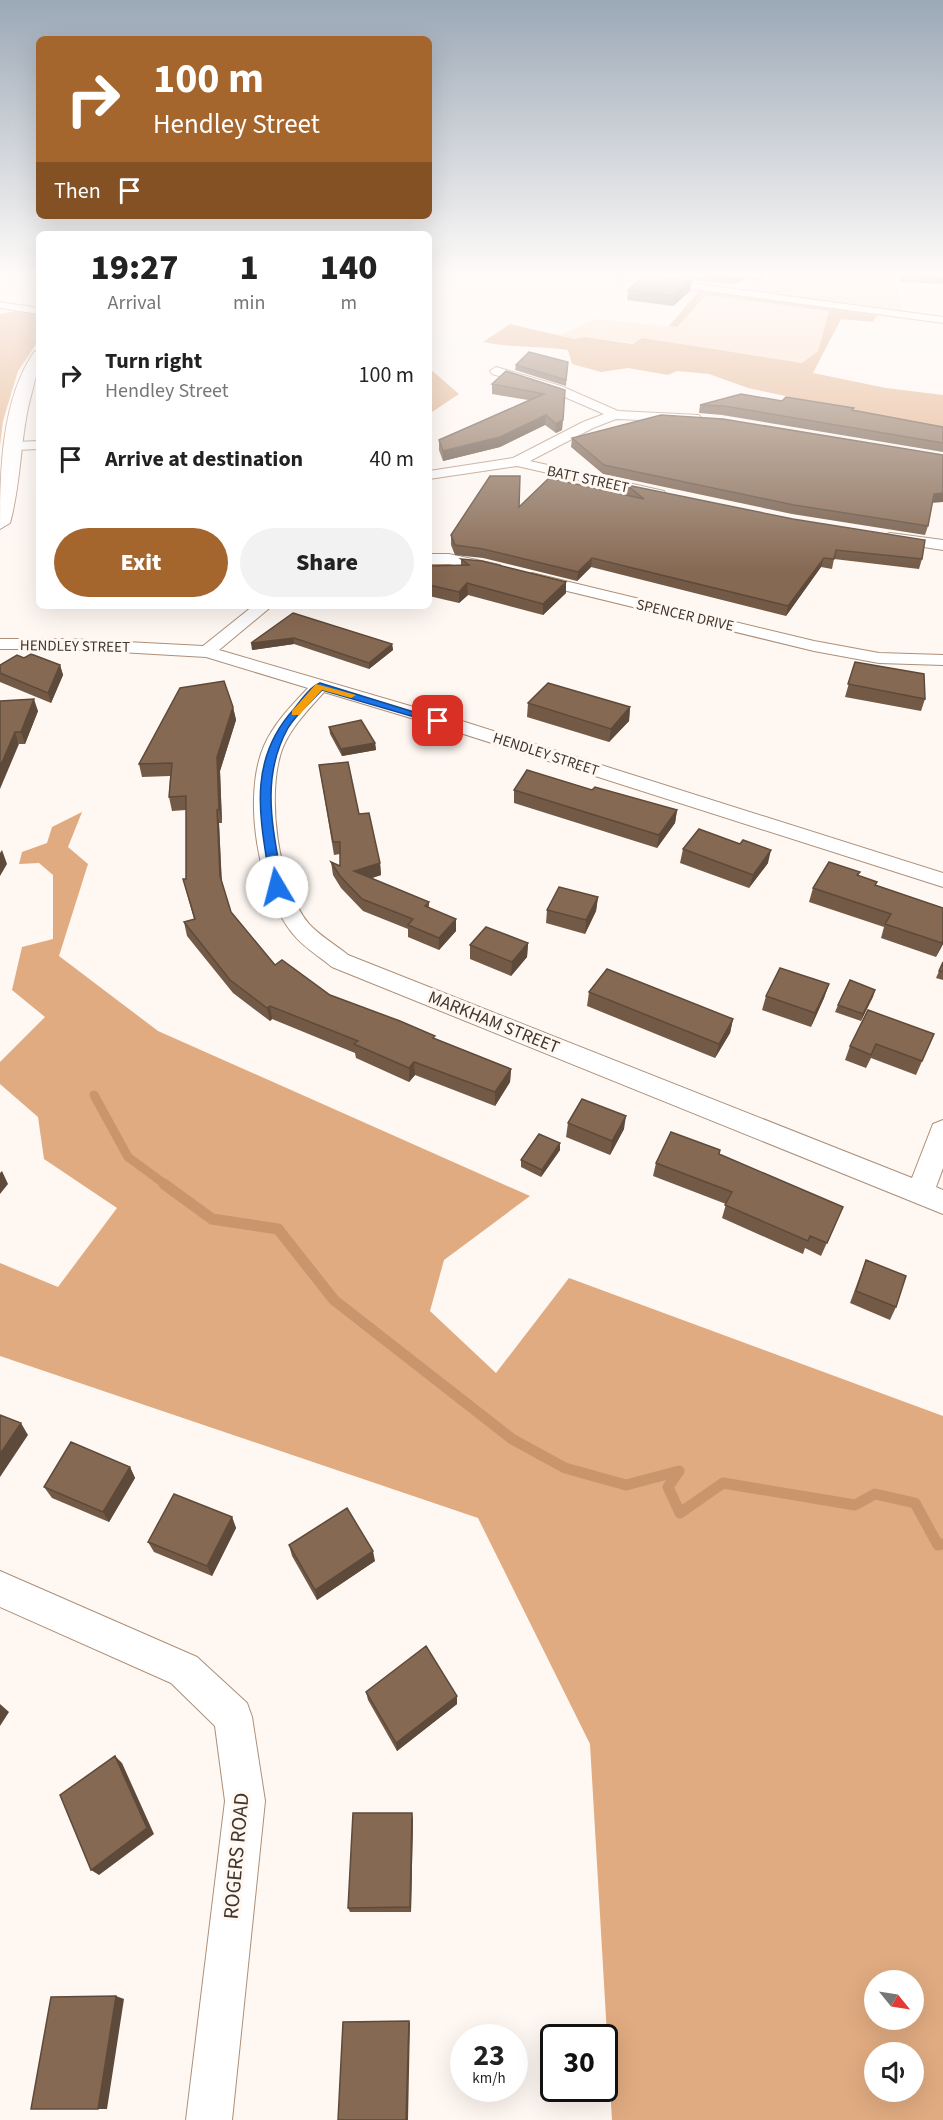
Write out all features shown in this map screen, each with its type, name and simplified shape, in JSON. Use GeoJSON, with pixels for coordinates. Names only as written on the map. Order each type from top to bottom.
{"type":"FeatureCollection","features":[{"type":"Feature","properties":{"kind":"street"},"geometry":{"type":"LineString","coordinates":[[0,523],[16,446],[22,388],[29,375]]}},
{"type":"Feature","properties":{"kind":"street"},"geometry":{"type":"LineString","coordinates":[[514,375],[561,388],[590,400],[615,415]]}},
{"type":"Feature","properties":{"kind":"street"},"geometry":{"type":"LineString","coordinates":[[432,475],[517,462],[588,425],[615,415],[712,420]]}},
{"type":"Feature","properties":{"kind":"street"},"geometry":{"type":"LineString","coordinates":[[16,446],[36,445]]}},
{"type":"Feature","properties":{"kind":"street","name":"BATT STREET"},"geometry":{"type":"LineString","coordinates":[[517,462],[678,498]]}},
{"type":"Feature","properties":{"kind":"street"},"geometry":{"type":"LineString","coordinates":[[880,537],[943,545]]}},
{"type":"Feature","properties":{"kind":"street","name":"SPENCER DRIVE"},"geometry":{"type":"LineString","coordinates":[[432,559],[482,565],[825,648],[879,658],[943,660]]}},
{"type":"Feature","properties":{"kind":"street"},"geometry":{"type":"LineString","coordinates":[[207,652],[226,633],[260,609]]}},
{"type":"Feature","properties":{"kind":"street","name":"HENDLEY STREET"},"geometry":{"type":"LineString","coordinates":[[0,644],[68,644],[207,652],[458,726],[943,880]]}},
{"type":"Feature","properties":{"kind":"street","name":"MARKHAM STREET"},"geometry":{"type":"LineString","coordinates":[[320,686],[285,725],[270,757],[264,800],[277,887],[300,928],[340,961],[932,1197]]}},
{"type":"Feature","properties":{"kind":"street"},"geometry":{"type":"LineString","coordinates":[[932,1197],[943,1131]]}},
{"type":"Feature","properties":{"kind":"street","name":"ROGERS ROAD"},"geometry":{"type":"LineString","coordinates":[[0,1589],[184,1670],[233,1717],[245,1801],[209,2120]]}},
{"type":"Feature","properties":{"kind":"shaded area"},"geometry":{"type":"Polygon","coordinates":[[[0,375],[17,375],[3,421],[0,446],[0,375]]]}},
{"type":"Feature","properties":{"kind":"shaded area"},"geometry":{"type":"Polygon","coordinates":[[[432,375],[437,375],[459,394],[432,412],[432,375]]]}},
{"type":"Feature","properties":{"kind":"shaded area"},"geometry":{"type":"Polygon","coordinates":[[[712,375],[822,375],[886,388],[943,395],[943,430],[748,388],[712,375]]]}},
{"type":"Feature","properties":{"kind":"shaded area"},"geometry":{"type":"Polygon","coordinates":[[[82,812],[68,847],[88,864],[59,956],[158,1031],[530,1196],[444,1260],[430,1311],[496,1373],[569,1278],[943,1416],[943,2120],[612,2120],[611,2102],[618,2102],[618,2024],[606,2024],[590,1744],[478,1518],[0,1356],[0,1263],[58,1287],[117,1208],[44,1159],[38,1117],[0,1084],[0,1062],[45,1017],[12,990],[22,947],[53,939],[53,875],[39,863],[19,864],[22,852],[47,843],[52,827],[82,812]]]}},
{"type":"Feature","properties":{"kind":"building"},"geometry":{"type":"Polygon","coordinates":[[[502,375],[518,375],[565,390],[563,420],[556,424],[546,415],[500,437],[443,451],[439,440],[544,394],[492,384],[502,375]]]}},
{"type":"Feature","properties":{"kind":"building"},"geometry":{"type":"Polygon","coordinates":[[[549,375],[567,375],[566,380],[549,375]]]}},
{"type":"Feature","properties":{"kind":"building"},"geometry":{"type":"Polygon","coordinates":[[[741,394],[782,401],[786,397],[854,408],[852,410],[943,427],[943,443],[724,406],[700,405],[741,394]]]}},
{"type":"Feature","properties":{"kind":"building"},"geometry":{"type":"Polygon","coordinates":[[[661,415],[723,419],[943,455],[943,493],[934,494],[928,526],[794,505],[604,465],[572,438],[661,415]]]}},
{"type":"Feature","properties":{"kind":"building"},"geometry":{"type":"Polygon","coordinates":[[[490,476],[520,476],[519,507],[549,478],[644,499],[627,485],[793,519],[925,540],[922,559],[836,550],[834,559],[824,558],[788,606],[592,558],[578,572],[483,549],[455,545],[451,535],[490,476]]]}},
{"type":"Feature","properties":{"kind":"building"},"geometry":{"type":"Polygon","coordinates":[[[461,559],[482,561],[566,582],[543,604],[467,583],[459,592],[432,586],[432,566],[469,565],[461,559]]]}},
{"type":"Feature","properties":{"kind":"building"},"geometry":{"type":"Polygon","coordinates":[[[293,613],[392,644],[369,663],[294,638],[251,643],[293,613]]]}},
{"type":"Feature","properties":{"kind":"building"},"geometry":{"type":"Polygon","coordinates":[[[31,654],[60,665],[48,693],[0,673],[0,665],[17,655],[24,658],[31,654]]]}},
{"type":"Feature","properties":{"kind":"building"},"geometry":{"type":"Polygon","coordinates":[[[855,662],[924,674],[925,699],[848,684],[855,662]]]}},
{"type":"Feature","properties":{"kind":"building"},"geometry":{"type":"Polygon","coordinates":[[[224,681],[233,707],[217,757],[219,809],[217,810],[220,876],[231,912],[275,965],[282,960],[330,995],[400,1021],[435,1036],[433,1038],[511,1069],[495,1092],[414,1062],[409,1068],[354,1044],[358,1041],[270,1006],[267,1008],[230,980],[184,922],[195,919],[183,879],[186,879],[186,796],[169,797],[172,763],[139,764],[180,688],[224,681]]]}},
{"type":"Feature","properties":{"kind":"building"},"geometry":{"type":"Polygon","coordinates":[[[548,683],[630,707],[611,729],[528,703],[548,683]]]}},
{"type":"Feature","properties":{"kind":"building"},"geometry":{"type":"Polygon","coordinates":[[[34,699],[21,732],[15,732],[0,767],[0,701],[34,699]]]}},
{"type":"Feature","properties":{"kind":"building"},"geometry":{"type":"Polygon","coordinates":[[[361,720],[375,743],[341,749],[329,727],[361,720]]]}},
{"type":"Feature","properties":{"kind":"building"},"geometry":{"type":"Polygon","coordinates":[[[348,762],[359,814],[369,813],[380,863],[354,871],[429,902],[425,906],[456,919],[439,938],[408,925],[413,919],[362,899],[340,876],[331,862],[340,866],[340,842],[333,842],[319,765],[348,762]]]}},
{"type":"Feature","properties":{"kind":"building"},"geometry":{"type":"Polygon","coordinates":[[[527,770],[592,790],[595,787],[677,810],[659,835],[514,790],[527,770]]]}},
{"type":"Feature","properties":{"kind":"building"},"geometry":{"type":"Polygon","coordinates":[[[699,829],[740,844],[743,840],[771,850],[753,875],[683,849],[699,829]]]}},
{"type":"Feature","properties":{"kind":"building"},"geometry":{"type":"Polygon","coordinates":[[[829,862],[860,872],[857,875],[877,882],[875,885],[943,908],[942,943],[885,924],[891,914],[813,888],[829,862]]]}},
{"type":"Feature","properties":{"kind":"building"},"geometry":{"type":"Polygon","coordinates":[[[559,887],[598,897],[586,920],[547,910],[559,887]]]}},
{"type":"Feature","properties":{"kind":"building"},"geometry":{"type":"Polygon","coordinates":[[[486,927],[528,943],[512,962],[470,945],[486,927]]]}},
{"type":"Feature","properties":{"kind":"building"},"geometry":{"type":"Polygon","coordinates":[[[780,968],[829,984],[815,1013],[766,996],[780,968]]]}},
{"type":"Feature","properties":{"kind":"building"},"geometry":{"type":"Polygon","coordinates":[[[607,969],[733,1019],[719,1044],[589,992],[607,969]]]}},
{"type":"Feature","properties":{"kind":"building"},"geometry":{"type":"Polygon","coordinates":[[[850,980],[875,990],[863,1014],[838,1005],[850,980]]]}},
{"type":"Feature","properties":{"kind":"building"},"geometry":{"type":"Polygon","coordinates":[[[868,1010],[934,1034],[922,1061],[876,1044],[871,1055],[850,1046],[868,1010]]]}},
{"type":"Feature","properties":{"kind":"building"},"geometry":{"type":"Polygon","coordinates":[[[582,1099],[626,1116],[612,1141],[568,1123],[582,1099]]]}},
{"type":"Feature","properties":{"kind":"building"},"geometry":{"type":"Polygon","coordinates":[[[671,1132],[720,1150],[719,1154],[843,1207],[827,1243],[810,1236],[808,1241],[725,1205],[732,1192],[656,1163],[671,1132]]]}},
{"type":"Feature","properties":{"kind":"building"},"geometry":{"type":"Polygon","coordinates":[[[539,1134],[560,1143],[542,1170],[521,1160],[539,1134]]]}},
{"type":"Feature","properties":{"kind":"building"},"geometry":{"type":"Polygon","coordinates":[[[866,1260],[906,1276],[896,1307],[856,1291],[866,1260]]]}},
{"type":"Feature","properties":{"kind":"building"},"geometry":{"type":"Polygon","coordinates":[[[0,1415],[21,1423],[0,1454],[0,1415]]]}},
{"type":"Feature","properties":{"kind":"building"},"geometry":{"type":"Polygon","coordinates":[[[71,1442],[130,1467],[103,1512],[44,1487],[71,1442]]]}},
{"type":"Feature","properties":{"kind":"building"},"geometry":{"type":"Polygon","coordinates":[[[174,1494],[232,1517],[207,1566],[148,1542],[174,1494]]]}},
{"type":"Feature","properties":{"kind":"building"},"geometry":{"type":"Polygon","coordinates":[[[347,1508],[373,1551],[315,1590],[289,1545],[347,1508]]]}},
{"type":"Feature","properties":{"kind":"building"},"geometry":{"type":"Polygon","coordinates":[[[426,1646],[457,1696],[396,1743],[366,1692],[426,1646]]]}},
{"type":"Feature","properties":{"kind":"building"},"geometry":{"type":"Polygon","coordinates":[[[115,1756],[147,1828],[91,1870],[60,1795],[115,1756]]]}},
{"type":"Feature","properties":{"kind":"building"},"geometry":{"type":"Polygon","coordinates":[[[353,1813],[412,1813],[410,1907],[348,1908],[353,1813]]]}},
{"type":"Feature","properties":{"kind":"building"},"geometry":{"type":"Polygon","coordinates":[[[116,1996],[98,2109],[31,2109],[51,1997],[116,1996]]]}},
{"type":"Feature","properties":{"kind":"building"},"geometry":{"type":"Polygon","coordinates":[[[409,2021],[406,2120],[338,2120],[343,2022],[409,2021]]]}},
{"type":"Feature","properties":{"kind":"waterway"},"geometry":{"type":"LineString","coordinates":[[94,1095],[128,1157],[166,1185]]}},
{"type":"Feature","properties":{"kind":"waterway"},"geometry":{"type":"LineString","coordinates":[[164,1184],[212,1219],[278,1229],[334,1300],[512,1439],[565,1468],[626,1485],[679,1471],[668,1487],[680,1513],[723,1483],[855,1505],[875,1494],[915,1503],[938,1545],[943,1544]]}},
{"type":"Feature","properties":{"kind":"slow traffic"},"geometry":{"type":"LineString","coordinates":[[296,713],[320,686],[351,695]]}},
{"type":"Feature","properties":{"kind":"route"},"geometry":{"type":"LineString","coordinates":[[277,887],[264,800],[270,757],[285,725],[320,686],[438,721]]}}]}
